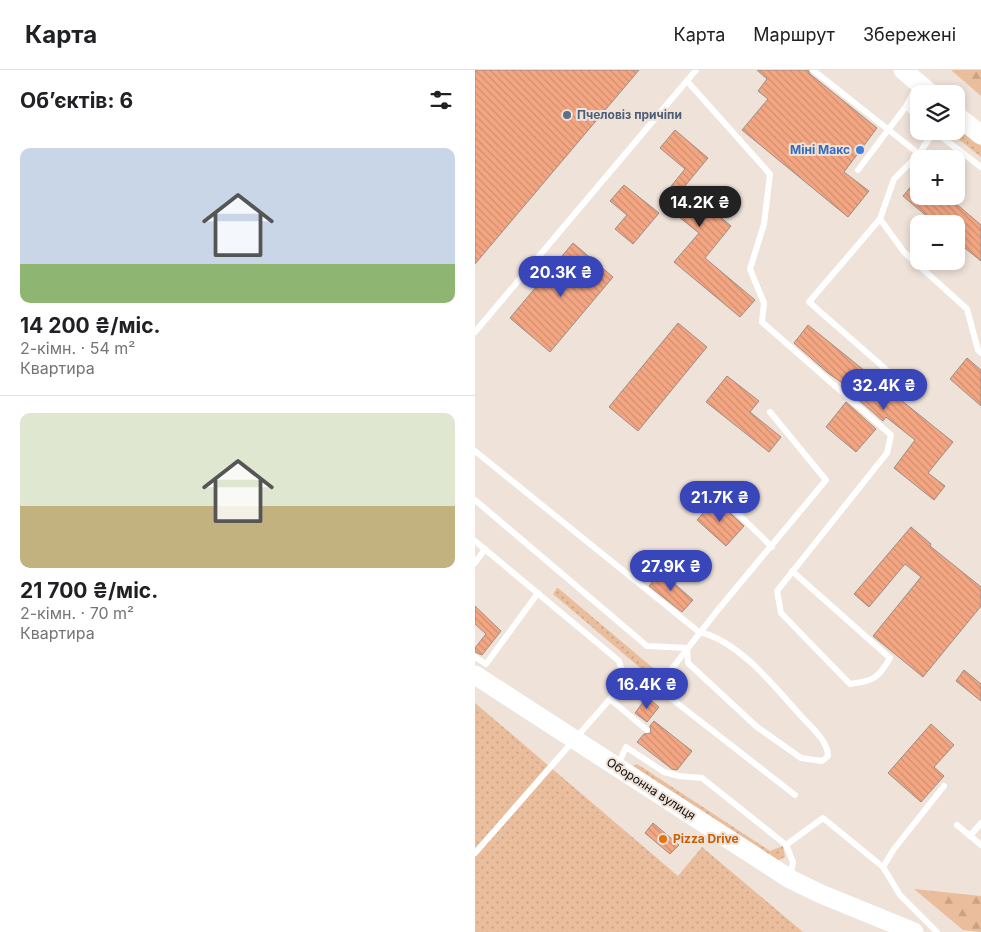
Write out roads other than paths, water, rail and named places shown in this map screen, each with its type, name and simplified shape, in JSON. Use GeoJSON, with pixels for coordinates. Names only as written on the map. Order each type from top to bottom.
{"type":"FeatureCollection","features":[{"type":"Feature","properties":{"kind":"street"},"geometry":{"type":"LineString","coordinates":[[903,70],[921,85]]}},
{"type":"Feature","properties":{"kind":"street"},"geometry":{"type":"LineString","coordinates":[[965,122],[981,135]]}},
{"type":"Feature","properties":{"kind":"street","name":"Оборонна вулиця"},"geometry":{"type":"LineString","coordinates":[[475,675],[572,740],[618,767],[790,879],[821,894],[914,932]]}},
{"type":"Feature","properties":{"kind":"lane"},"geometry":{"type":"LineString","coordinates":[[475,332],[696,70]]}},
{"type":"Feature","properties":{"kind":"lane"},"geometry":{"type":"LineString","coordinates":[[813,70],[914,150]]}},
{"type":"Feature","properties":{"kind":"lane"},"geometry":{"type":"LineString","coordinates":[[687,80],[771,174],[764,224],[750,269],[764,303],[762,322],[891,435],[887,453],[792,571],[777,591],[781,613],[850,684],[867,682],[880,675],[890,658],[792,571]]}},
{"type":"Feature","properties":{"kind":"lane"},"geometry":{"type":"LineString","coordinates":[[858,170],[910,102]]}},
{"type":"Feature","properties":{"kind":"lane"},"geometry":{"type":"LineString","coordinates":[[907,105],[910,110]]}},
{"type":"Feature","properties":{"kind":"lane"},"geometry":{"type":"LineString","coordinates":[[946,140],[981,167]]}},
{"type":"Feature","properties":{"kind":"lane"},"geometry":{"type":"LineString","coordinates":[[897,379],[809,302],[880,219],[894,178],[910,163]]}},
{"type":"Feature","properties":{"kind":"lane"},"geometry":{"type":"LineString","coordinates":[[880,219],[903,252],[967,309],[978,350],[981,352]]}},
{"type":"Feature","properties":{"kind":"lane"},"geometry":{"type":"LineString","coordinates":[[656,689],[699,632],[772,548],[826,480],[770,412]]}},
{"type":"Feature","properties":{"kind":"lane"},"geometry":{"type":"LineString","coordinates":[[475,451],[699,632],[708,634],[735,651],[767,676],[813,729],[828,749],[828,756],[822,761],[801,758],[757,726],[688,663],[687,648]]}},
{"type":"Feature","properties":{"kind":"lane"},"geometry":{"type":"LineString","coordinates":[[475,500],[647,646],[687,648]]}},
{"type":"Feature","properties":{"kind":"lane"},"geometry":{"type":"LineString","coordinates":[[725,502],[772,548]]}},
{"type":"Feature","properties":{"kind":"lane"},"geometry":{"type":"LineString","coordinates":[[475,541],[619,661],[623,668],[622,680],[610,699],[572,740],[551,768],[475,853]]}},
{"type":"Feature","properties":{"kind":"lane"},"geometry":{"type":"LineString","coordinates":[[475,562],[485,550]]}},
{"type":"Feature","properties":{"kind":"lane"},"geometry":{"type":"LineString","coordinates":[[475,657],[486,664],[538,592]]}},
{"type":"Feature","properties":{"kind":"lane"},"geometry":{"type":"LineString","coordinates":[[623,675],[656,689],[795,795]]}},
{"type":"Feature","properties":{"kind":"lane"},"geometry":{"type":"LineString","coordinates":[[610,699],[647,730]]}},
{"type":"Feature","properties":{"kind":"lane"},"geometry":{"type":"LineString","coordinates":[[618,767],[625,748],[664,772],[679,776],[702,778],[787,845],[793,862],[790,879]]}},
{"type":"Feature","properties":{"kind":"lane"},"geometry":{"type":"LineString","coordinates":[[883,867],[894,849],[944,786]]}},
{"type":"Feature","properties":{"kind":"lane"},"geometry":{"type":"LineString","coordinates":[[787,845],[823,818],[883,867],[900,896],[937,932]]}},
{"type":"Feature","properties":{"kind":"lane"},"geometry":{"type":"LineString","coordinates":[[970,836],[981,823]]}},
{"type":"Feature","properties":{"kind":"lane"},"geometry":{"type":"LineString","coordinates":[[957,825],[981,845]]}},
{"type":"Feature","properties":{"kind":"place","name":"Пчеловіз причіпи"},"geometry":{"type":"Point","coordinates":[567,115]}},
{"type":"Feature","properties":{"kind":"place","name":"Міні Макс"},"geometry":{"type":"Point","coordinates":[860,150]}},
{"type":"Feature","properties":{"kind":"place","name":"Pizza Drive"},"geometry":{"type":"Point","coordinates":[663,839]}}]}
